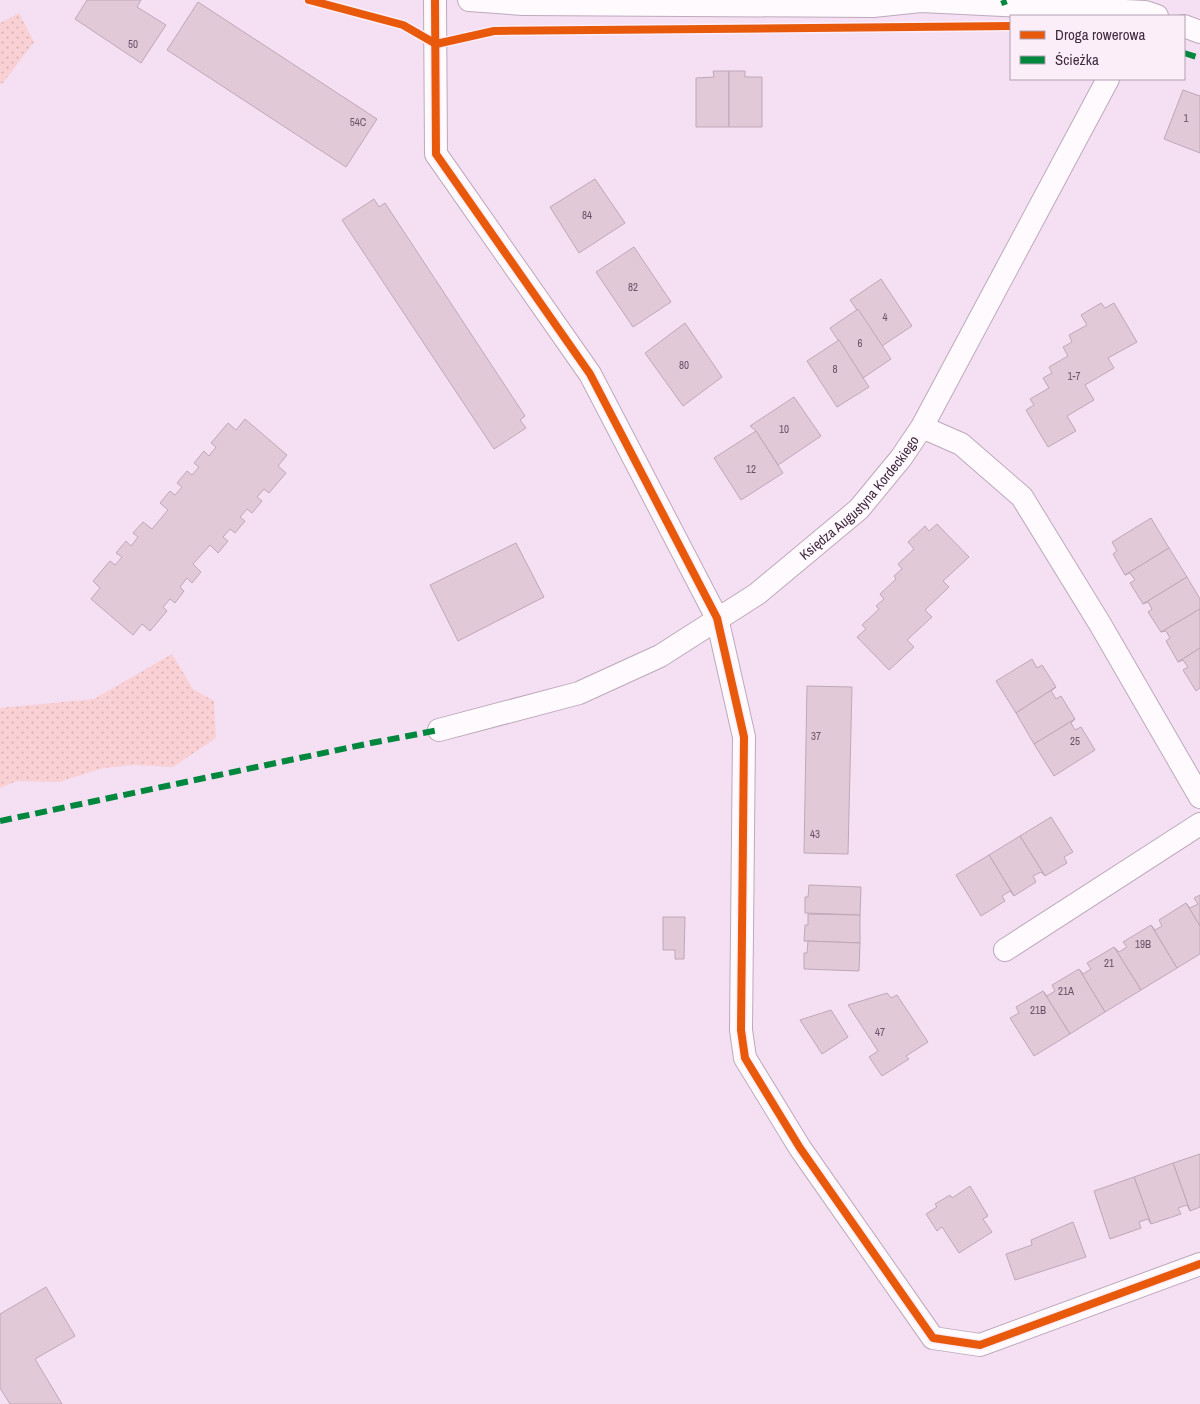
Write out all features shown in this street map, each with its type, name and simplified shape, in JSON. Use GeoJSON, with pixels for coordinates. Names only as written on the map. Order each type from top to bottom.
{"type":"FeatureCollection","features":[{"type":"Feature","properties":{"kind":"street"},"geometry":{"type":"LineString","coordinates":[[435,0],[436,154],[590,374],[717,618],[744,738],[741,1030],[745,1058],[800,1148],[933,1338],[980,1345],[1200,1264]]}},
{"type":"Feature","properties":{"kind":"street"},"geometry":{"type":"LineString","coordinates":[[469,0],[523,4],[872,3],[921,1],[1149,11]]}},
{"type":"Feature","properties":{"kind":"street"},"geometry":{"type":"LineString","coordinates":[[1185,26],[1200,32]]}},
{"type":"Feature","properties":{"kind":"street","name":"Księdza Augustyna Kordeckiego"},"geometry":{"type":"LineString","coordinates":[[439,730],[579,693],[660,656],[757,594],[859,508],[901,458],[922,427],[1107,80]]}},
{"type":"Feature","properties":{"kind":"street"},"geometry":{"type":"LineString","coordinates":[[922,427],[962,444],[1022,497],[1100,624],[1200,797]]}},
{"type":"Feature","properties":{"kind":"street"},"geometry":{"type":"LineString","coordinates":[[1005,950],[1200,824]]}},
{"type":"Feature","properties":{"kind":"shaded area"},"geometry":{"type":"Polygon","coordinates":[[[19,13],[34,42],[3,83],[0,84],[0,23],[19,13]]]}},
{"type":"Feature","properties":{"kind":"shaded area"},"geometry":{"type":"Polygon","coordinates":[[[172,654],[193,689],[214,701],[216,738],[173,767],[136,765],[103,768],[59,782],[17,781],[0,788],[0,708],[94,699],[172,654]]]}},
{"type":"Feature","properties":{"kind":"building"},"geometry":{"type":"Polygon","coordinates":[[[87,0],[141,0],[137,7],[166,25],[141,63],[75,19],[87,0]]]}},
{"type":"Feature","properties":{"kind":"building"},"geometry":{"type":"Polygon","coordinates":[[[198,2],[377,119],[346,167],[167,50],[198,2]]]}},
{"type":"Feature","properties":{"kind":"building"},"geometry":{"type":"Polygon","coordinates":[[[713,71],[729,71],[729,127],[696,127],[696,78],[714,77],[713,71]]]}},
{"type":"Feature","properties":{"kind":"building"},"geometry":{"type":"Polygon","coordinates":[[[729,71],[745,71],[745,77],[762,77],[762,127],[729,127],[729,71]]]}},
{"type":"Feature","properties":{"kind":"building"},"geometry":{"type":"Polygon","coordinates":[[[1183,90],[1200,96],[1200,153],[1164,139],[1183,90]]]}},
{"type":"Feature","properties":{"kind":"building"},"geometry":{"type":"Polygon","coordinates":[[[595,179],[625,223],[579,253],[550,207],[595,179]]]}},
{"type":"Feature","properties":{"kind":"building"},"geometry":{"type":"Polygon","coordinates":[[[374,199],[379,207],[385,203],[525,416],[520,420],[526,428],[494,449],[342,220],[374,199]]]}},
{"type":"Feature","properties":{"kind":"building"},"geometry":{"type":"Polygon","coordinates":[[[634,247],[671,302],[633,327],[596,272],[634,247]]]}},
{"type":"Feature","properties":{"kind":"building"},"geometry":{"type":"Polygon","coordinates":[[[881,279],[912,326],[882,346],[850,300],[881,279]]]}},
{"type":"Feature","properties":{"kind":"building"},"geometry":{"type":"Polygon","coordinates":[[[1101,303],[1105,308],[1114,303],[1137,342],[1108,358],[1114,368],[1085,385],[1094,400],[1067,416],[1076,431],[1048,447],[1026,410],[1034,405],[1030,399],[1049,388],[1043,378],[1052,373],[1049,367],[1068,356],[1063,347],[1072,342],[1069,335],[1087,325],[1081,315],[1101,303]]]}},
{"type":"Feature","properties":{"kind":"building"},"geometry":{"type":"Polygon","coordinates":[[[858,309],[891,359],[863,378],[830,328],[858,309]]]}},
{"type":"Feature","properties":{"kind":"building"},"geometry":{"type":"Polygon","coordinates":[[[685,323],[722,377],[683,406],[645,353],[685,323]]]}},
{"type":"Feature","properties":{"kind":"building"},"geometry":{"type":"Polygon","coordinates":[[[839,340],[869,387],[837,407],[807,361],[839,340]]]}},
{"type":"Feature","properties":{"kind":"building"},"geometry":{"type":"Polygon","coordinates":[[[794,397],[821,436],[778,465],[756,431],[750,426],[794,397]]]}},
{"type":"Feature","properties":{"kind":"building"},"geometry":{"type":"Polygon","coordinates":[[[245,419],[287,455],[278,466],[286,473],[269,493],[264,489],[257,497],[262,501],[252,513],[247,509],[240,517],[245,521],[235,533],[230,529],[223,537],[228,541],[218,553],[210,545],[193,564],[201,572],[192,583],[187,578],[180,587],[184,591],[175,603],[170,599],[163,607],[167,611],[150,631],[142,624],[133,635],[91,599],[100,588],[93,581],[110,561],[115,565],[122,557],[116,553],[126,541],[131,546],[138,537],[133,533],[143,522],[152,529],[168,510],[160,503],[170,491],[175,495],[182,487],[177,483],[187,471],[192,475],[199,467],[194,463],[204,451],[209,456],[216,447],[211,443],[228,423],[236,430],[245,419]]]}},
{"type":"Feature","properties":{"kind":"building"},"geometry":{"type":"Polygon","coordinates":[[[756,431],[783,473],[741,500],[714,458],[756,431]]]}},
{"type":"Feature","properties":{"kind":"building"},"geometry":{"type":"Polygon","coordinates":[[[1151,518],[1169,548],[1125,575],[1113,554],[1117,551],[1112,542],[1151,518]]]}},
{"type":"Feature","properties":{"kind":"building"},"geometry":{"type":"Polygon","coordinates":[[[937,524],[969,557],[943,581],[949,587],[925,610],[932,617],[907,640],[914,647],[889,670],[857,637],[866,629],[862,625],[879,609],[876,606],[884,599],[880,594],[896,579],[894,576],[902,569],[898,564],[914,549],[908,542],[925,526],[929,531],[937,524]]]}},
{"type":"Feature","properties":{"kind":"building"},"geometry":{"type":"Polygon","coordinates":[[[516,543],[544,597],[458,641],[430,585],[516,543]]]}},
{"type":"Feature","properties":{"kind":"building"},"geometry":{"type":"Polygon","coordinates":[[[1169,548],[1187,577],[1143,604],[1130,583],[1135,580],[1130,573],[1125,575],[1169,548]]]}},
{"type":"Feature","properties":{"kind":"building"},"geometry":{"type":"Polygon","coordinates":[[[1187,577],[1200,599],[1200,609],[1161,632],[1148,612],[1152,609],[1148,602],[1143,604],[1187,577]]]}},
{"type":"Feature","properties":{"kind":"building"},"geometry":{"type":"Polygon","coordinates":[[[1200,609],[1200,648],[1178,662],[1166,641],[1170,638],[1166,631],[1161,632],[1200,609]]]}},
{"type":"Feature","properties":{"kind":"building"},"geometry":{"type":"Polygon","coordinates":[[[1200,648],[1200,688],[1196,691],[1183,670],[1188,667],[1183,660],[1178,662],[1200,648]]]}},
{"type":"Feature","properties":{"kind":"building"},"geometry":{"type":"Polygon","coordinates":[[[1032,659],[1037,668],[1042,665],[1056,687],[1016,713],[996,681],[1032,659]]]}},
{"type":"Feature","properties":{"kind":"building"},"geometry":{"type":"Polygon","coordinates":[[[807,686],[852,687],[848,854],[804,853],[807,686]]]}},
{"type":"Feature","properties":{"kind":"building"},"geometry":{"type":"Polygon","coordinates":[[[1056,687],[1051,691],[1056,699],[1061,696],[1075,719],[1034,744],[1016,713],[1056,687]]]}},
{"type":"Feature","properties":{"kind":"building"},"geometry":{"type":"Polygon","coordinates":[[[1075,719],[1071,723],[1075,730],[1081,727],[1095,750],[1054,776],[1034,744],[1075,719]]]}},
{"type":"Feature","properties":{"kind":"building"},"geometry":{"type":"Polygon","coordinates":[[[1051,817],[1073,852],[1064,857],[1067,863],[1045,876],[1020,836],[1051,817]]]}},
{"type":"Feature","properties":{"kind":"building"},"geometry":{"type":"Polygon","coordinates":[[[1020,836],[1045,876],[1041,872],[1033,876],[1036,882],[1014,896],[989,855],[1020,836]]]}},
{"type":"Feature","properties":{"kind":"building"},"geometry":{"type":"Polygon","coordinates":[[[989,855],[1014,896],[1010,891],[1002,896],[1005,901],[981,916],[956,875],[989,855]]]}},
{"type":"Feature","properties":{"kind":"building"},"geometry":{"type":"Polygon","coordinates":[[[809,885],[861,887],[860,915],[805,913],[805,897],[808,897],[809,885]]]}},
{"type":"Feature","properties":{"kind":"building"},"geometry":{"type":"Polygon","coordinates":[[[1200,895],[1200,926],[1186,903],[1190,908],[1198,904],[1194,898],[1200,895]]]}},
{"type":"Feature","properties":{"kind":"building"},"geometry":{"type":"Polygon","coordinates":[[[1186,903],[1200,926],[1200,954],[1177,968],[1151,925],[1155,930],[1162,926],[1159,920],[1186,903]]]}},
{"type":"Feature","properties":{"kind":"building"},"geometry":{"type":"Polygon","coordinates":[[[808,914],[860,915],[860,943],[804,941],[805,925],[808,925],[808,914]]]}},
{"type":"Feature","properties":{"kind":"building"},"geometry":{"type":"Polygon","coordinates":[[[663,917],[685,917],[684,959],[675,959],[675,950],[663,950],[663,917]]]}},
{"type":"Feature","properties":{"kind":"building"},"geometry":{"type":"Polygon","coordinates":[[[1151,925],[1177,968],[1141,990],[1114,947],[1119,952],[1127,947],[1123,942],[1151,925]]]}},
{"type":"Feature","properties":{"kind":"building"},"geometry":{"type":"Polygon","coordinates":[[[808,941],[860,943],[859,971],[804,969],[804,953],[807,953],[808,941]]]}},
{"type":"Feature","properties":{"kind":"building"},"geometry":{"type":"Polygon","coordinates":[[[1114,947],[1141,990],[1105,1012],[1079,969],[1083,974],[1091,969],[1087,963],[1114,947]]]}},
{"type":"Feature","properties":{"kind":"building"},"geometry":{"type":"Polygon","coordinates":[[[1079,969],[1105,1012],[1070,1034],[1043,991],[1047,996],[1055,991],[1052,985],[1079,969]]]}},
{"type":"Feature","properties":{"kind":"building"},"geometry":{"type":"Polygon","coordinates":[[[1043,991],[1070,1034],[1034,1056],[1010,1018],[1019,1013],[1016,1007],[1043,991]]]}},
{"type":"Feature","properties":{"kind":"building"},"geometry":{"type":"Polygon","coordinates":[[[887,993],[891,998],[897,995],[928,1042],[906,1056],[909,1059],[882,1076],[869,1057],[878,1051],[848,1005],[887,993]]]}},
{"type":"Feature","properties":{"kind":"building"},"geometry":{"type":"Polygon","coordinates":[[[831,1010],[848,1037],[822,1054],[800,1020],[831,1010]]]}},
{"type":"Feature","properties":{"kind":"building"},"geometry":{"type":"Polygon","coordinates":[[[1200,1154],[1200,1207],[1190,1211],[1173,1163],[1200,1154]]]}},
{"type":"Feature","properties":{"kind":"building"},"geometry":{"type":"Polygon","coordinates":[[[1173,1163],[1190,1211],[1187,1205],[1178,1208],[1181,1214],[1151,1224],[1134,1177],[1173,1163]]]}},
{"type":"Feature","properties":{"kind":"building"},"geometry":{"type":"Polygon","coordinates":[[[1134,1177],[1151,1224],[1148,1219],[1139,1222],[1141,1228],[1110,1239],[1094,1191],[1134,1177]]]}},
{"type":"Feature","properties":{"kind":"building"},"geometry":{"type":"Polygon","coordinates":[[[970,1186],[988,1216],[983,1219],[992,1232],[959,1253],[942,1227],[937,1231],[926,1214],[937,1207],[935,1204],[950,1195],[952,1198],[970,1186]]]}},
{"type":"Feature","properties":{"kind":"building"},"geometry":{"type":"Polygon","coordinates":[[[1073,1222],[1086,1257],[1015,1280],[1006,1254],[1032,1245],[1031,1240],[1073,1222]]]}},
{"type":"Feature","properties":{"kind":"building"},"geometry":{"type":"Polygon","coordinates":[[[46,1287],[75,1336],[35,1359],[62,1404],[10,1404],[0,1388],[0,1314],[46,1287]]]}},
{"type":"Feature","properties":{"kind":"marked path"},"geometry":{"type":"LineString","coordinates":[[1003,0],[1005,5]]}},
{"type":"Feature","properties":{"kind":"marked path"},"geometry":{"type":"LineString","coordinates":[[1185,53],[1200,58]]}},
{"type":"Feature","properties":{"kind":"marked path"},"geometry":{"type":"LineString","coordinates":[[0,821],[439,730]]}},
{"type":"Feature","properties":{"kind":"cycle path"},"geometry":{"type":"LineString","coordinates":[[309,0],[403,25],[436,44],[494,31],[1010,26]]}},
{"type":"Feature","properties":{"kind":"cycle path"},"geometry":{"type":"LineString","coordinates":[[435,0],[436,154],[590,374],[717,618],[744,737],[741,1030],[745,1058],[800,1148],[933,1338],[980,1345],[1200,1264]]}}]}
